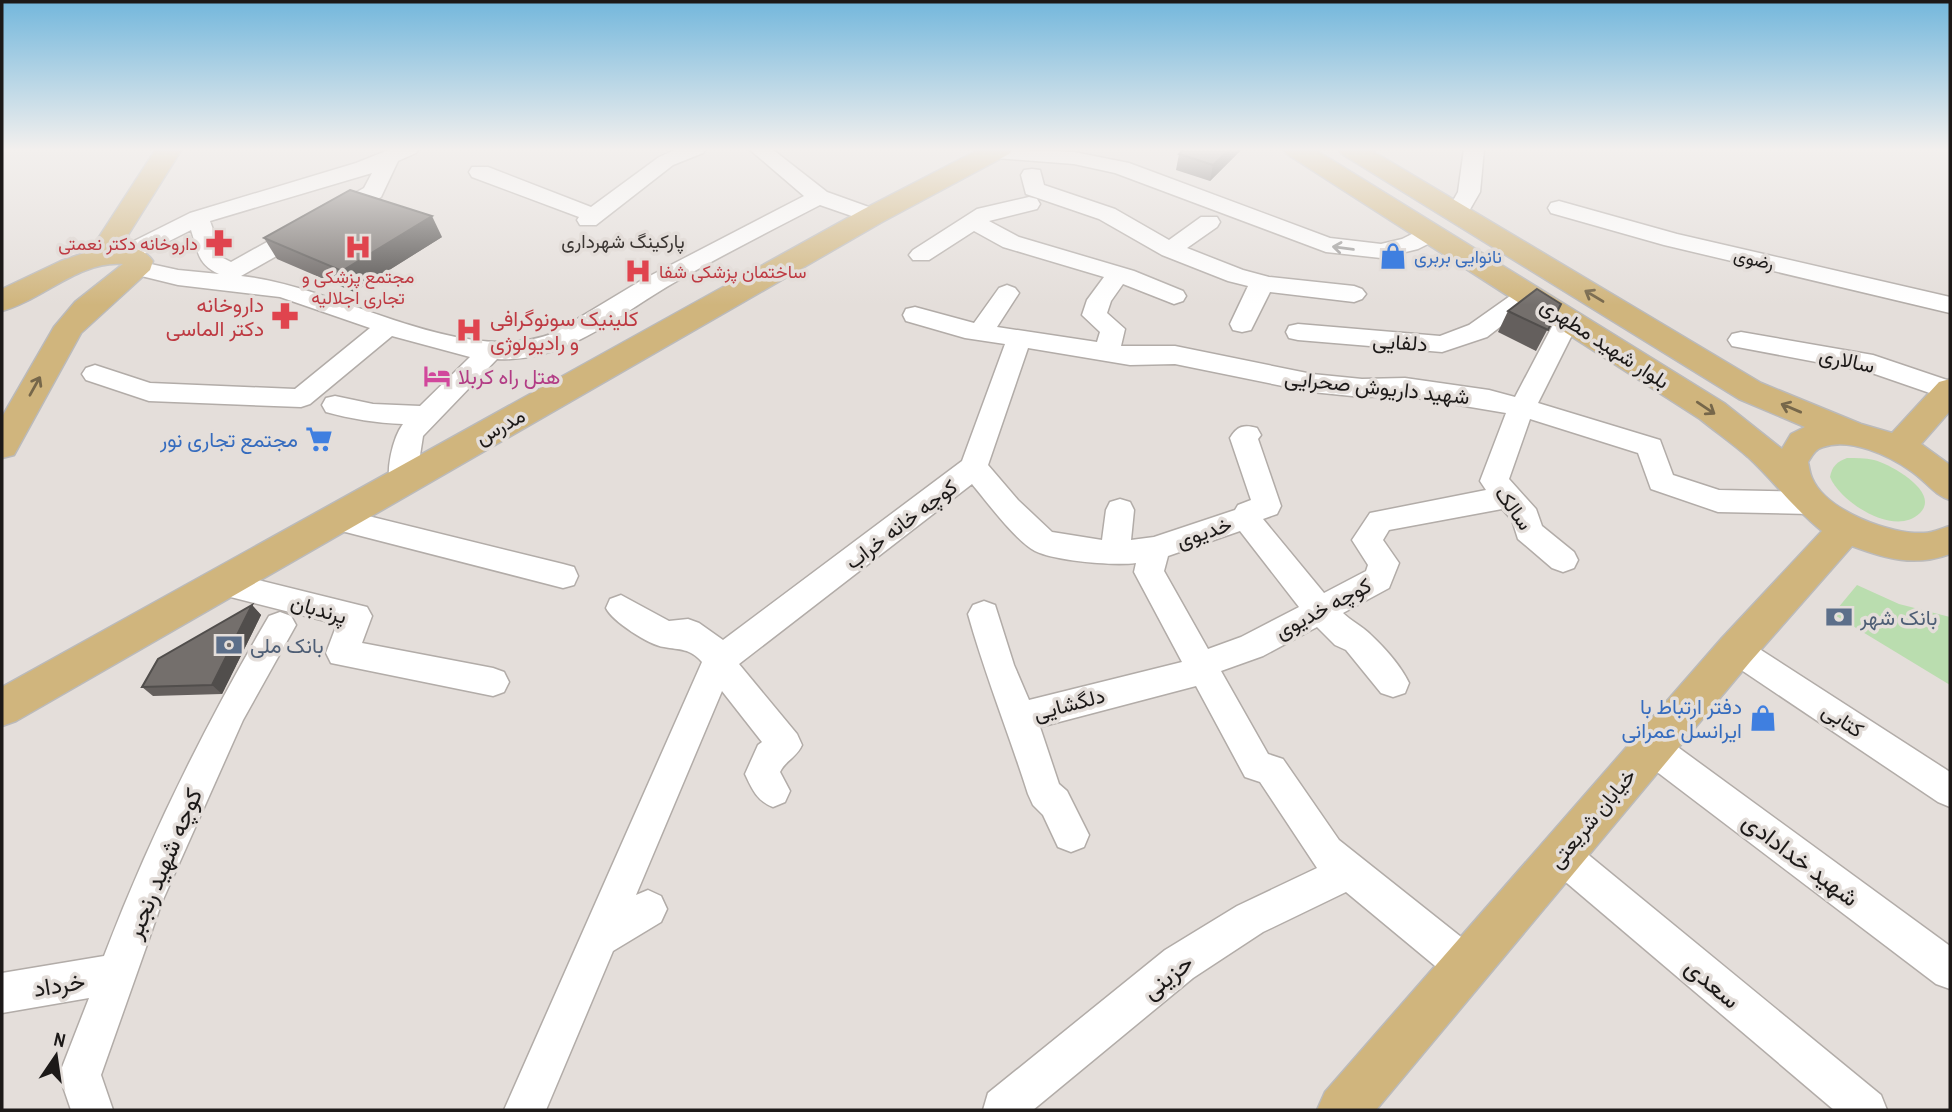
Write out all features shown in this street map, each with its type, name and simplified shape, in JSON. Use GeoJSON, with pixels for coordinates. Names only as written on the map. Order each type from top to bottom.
{"type":"FeatureCollection","features":[{"type":"Feature","properties":{"kind":"main road"},"geometry":{"type":"LineString","coordinates":[[2,446],[69,327],[115,264],[145,201]]}},
{"type":"Feature","properties":{"kind":"main road","name":"مدرس"},"geometry":{"type":"LineString","coordinates":[[2,708],[901,201]]}},
{"type":"Feature","properties":{"kind":"main road","name":"بلوار شهید مطهری"},"geometry":{"type":"LineString","coordinates":[[1380,201],[1712,411],[1760,449],[1803,494],[1846,529],[1901,547],[1927,548],[1950,540]]}},
{"type":"Feature","properties":{"kind":"main road","name":"بلوار شهید مطهری"},"geometry":{"type":"LineString","coordinates":[[1437,201],[1751,391],[1854,435]]}},
{"type":"Feature","properties":{"kind":"main road"},"geometry":{"type":"LineString","coordinates":[[1432,233],[1457,213]]}},
{"type":"Feature","properties":{"kind":"main road"},"geometry":{"type":"LineString","coordinates":[[7,310],[50,302],[83,281],[92,271],[115,264]]}},
{"type":"Feature","properties":{"kind":"main road"},"geometry":{"type":"LineString","coordinates":[[1898,448],[1950,390]]}},
{"type":"Feature","properties":{"kind":"main road"},"geometry":{"type":"LineString","coordinates":[[1803,494],[1790,466],[1794,450],[1807,439],[1828,433],[1854,435],[1898,448],[1916,457],[1949,483]]}},
{"type":"Feature","properties":{"kind":"main road","name":"خیابان شریعتی"},"geometry":{"type":"LineString","coordinates":[[1343,1110],[1736,650],[1846,529]]}},
{"type":"Feature","properties":{"kind":"street"},"geometry":{"type":"LineString","coordinates":[[115,264],[198,218],[255,201]]}},
{"type":"Feature","properties":{"kind":"street"},"geometry":{"type":"LineString","coordinates":[[198,218],[213,262],[232,271],[357,201]]}},
{"type":"Feature","properties":{"kind":"street"},"geometry":{"type":"LineString","coordinates":[[550,201],[591,218],[614,201]]}},
{"type":"Feature","properties":{"kind":"street"},"geometry":{"type":"LineString","coordinates":[[115,264],[184,278],[236,281],[286,291],[463,348],[490,351],[539,347],[576,334],[626,300],[812,201]]}},
{"type":"Feature","properties":{"kind":"street"},"geometry":{"type":"LineString","coordinates":[[830,201],[872,216]]}},
{"type":"Feature","properties":{"kind":"street"},"geometry":{"type":"LineString","coordinates":[[853,201],[872,216]]}},
{"type":"Feature","properties":{"kind":"street"},"geometry":{"type":"LineString","coordinates":[[921,255],[1008,201]]}},
{"type":"Feature","properties":{"kind":"street"},"geometry":{"type":"LineString","coordinates":[[1039,201],[1048,218]]}},
{"type":"Feature","properties":{"kind":"street"},"geometry":{"type":"LineString","coordinates":[[1071,201],[1107,214],[1164,247],[1236,276],[1262,283],[1354,294]]}},
{"type":"Feature","properties":{"kind":"street"},"geometry":{"type":"LineString","coordinates":[[1209,201],[1326,245],[1381,251],[1410,244],[1432,233]]}},
{"type":"Feature","properties":{"kind":"street"},"geometry":{"type":"LineString","coordinates":[[1457,213],[1464,201]]}},
{"type":"Feature","properties":{"kind":"street","name":"رضوی"},"geometry":{"type":"LineString","coordinates":[[1559,208],[1672,240],[1950,305]]}},
{"type":"Feature","properties":{"kind":"street"},"geometry":{"type":"LineString","coordinates":[[973,221],[1011,242],[1122,275],[1174,296]]}},
{"type":"Feature","properties":{"kind":"street"},"geometry":{"type":"LineString","coordinates":[[1107,352],[1113,329],[1094,315],[1099,300],[1146,250],[1164,247],[1209,222]]}},
{"type":"Feature","properties":{"kind":"street"},"geometry":{"type":"LineString","coordinates":[[1242,324],[1262,283]]}},
{"type":"Feature","properties":{"kind":"street"},"geometry":{"type":"LineString","coordinates":[[981,332],[1007,293]]}},
{"type":"Feature","properties":{"kind":"street","name":"دلفایی"},"geometry":{"type":"LineString","coordinates":[[1298,332],[1443,344],[1478,331],[1528,294]]}},
{"type":"Feature","properties":{"kind":"street","name":"شهید داریوش صحرایی"},"geometry":{"type":"LineString","coordinates":[[915,315],[981,332],[1130,356],[1175,355],[1312,383],[1362,388],[1405,387],[1524,407],[1650,447],[1661,482],[1718,501],[1803,494]]}},
{"type":"Feature","properties":{"kind":"street"},"geometry":{"type":"LineString","coordinates":[[1524,407],[1568,319]]}},
{"type":"Feature","properties":{"kind":"street"},"geometry":{"type":"LineString","coordinates":[[95,374],[149,392],[301,398],[388,326]]}},
{"type":"Feature","properties":{"kind":"street","name":"کوچه خانه خراب"},"geometry":{"type":"LineString","coordinates":[[718,662],[974,467],[1019,339]]}},
{"type":"Feature","properties":{"kind":"street","name":"سالاری"},"geometry":{"type":"LineString","coordinates":[[1741,340],[1873,364],[1950,390]]}},
{"type":"Feature","properties":{"kind":"street"},"geometry":{"type":"LineString","coordinates":[[402,481],[410,433],[490,351]]}},
{"type":"Feature","properties":{"kind":"street"},"geometry":{"type":"LineString","coordinates":[[334,405],[373,413],[427,415]]}},
{"type":"Feature","properties":{"kind":"street","name":"سالک"},"geometry":{"type":"LineString","coordinates":[[1524,407],[1504,450],[1494,481],[1526,517],[1528,531],[1563,559]]}},
{"type":"Feature","properties":{"kind":"street"},"geometry":{"type":"LineString","coordinates":[[1246,518],[1248,513],[1267,506],[1247,449],[1244,438],[1247,435]]}},
{"type":"Feature","properties":{"kind":"street","name":"خدیوی"},"geometry":{"type":"LineString","coordinates":[[974,467],[1008,508],[1044,542],[1115,554],[1155,549],[1246,518],[1320,610],[1346,636],[1357,641],[1393,683]]}},
{"type":"Feature","properties":{"kind":"street","name":"کوچه خدیوی"},"geometry":{"type":"LineString","coordinates":[[1200,665],[1252,647],[1378,579],[1384,563],[1367,541],[1380,521],[1508,497]]}},
{"type":"Feature","properties":{"kind":"street"},"geometry":{"type":"LineString","coordinates":[[1115,554],[1120,510]]}},
{"type":"Feature","properties":{"kind":"street"},"geometry":{"type":"LineString","coordinates":[[336,519],[563,576]]}},
{"type":"Feature","properties":{"kind":"street"},"geometry":{"type":"LineString","coordinates":[[1155,549],[1149,572],[1256,766],[1271,771],[1326,852],[1466,966]]}},
{"type":"Feature","properties":{"kind":"street","name":"پرندبان"},"geometry":{"type":"LineString","coordinates":[[222,583],[356,616],[342,653],[493,682]]}},
{"type":"Feature","properties":{"kind":"street"},"geometry":{"type":"LineString","coordinates":[[525,1110],[718,662],[718,654],[688,632],[682,636],[675,633],[666,635],[621,608]]}},
{"type":"Feature","properties":{"kind":"street"},"geometry":{"type":"LineString","coordinates":[[984,614],[998,665],[1020,717]]}},
{"type":"Feature","properties":{"kind":"street","name":"کوچه شهید رنجبر"},"geometry":{"type":"LineString","coordinates":[[93,1110],[80,1075],[145,898],[230,712],[280,625]]}},
{"type":"Feature","properties":{"kind":"street","name":"کتابی"},"geometry":{"type":"LineString","coordinates":[[1736,650],[1950,791]]}},
{"type":"Feature","properties":{"kind":"street"},"geometry":{"type":"LineString","coordinates":[[718,662],[785,745],[770,756],[762,774],[773,791]]}},
{"type":"Feature","properties":{"kind":"street","name":"دلگشایی"},"geometry":{"type":"LineString","coordinates":[[1071,835],[1055,803],[1045,794],[1020,717],[1191,674],[1200,665]]}},
{"type":"Feature","properties":{"kind":"street","name":"شهید خدادادی"},"geometry":{"type":"LineString","coordinates":[[1652,748],[1950,970]]}},
{"type":"Feature","properties":{"kind":"street","name":"سعدی"},"geometry":{"type":"LineString","coordinates":[[1561,855],[1866,1110]]}},
{"type":"Feature","properties":{"kind":"street","name":"حزینی"},"geometry":{"type":"LineString","coordinates":[[1003,1108],[1180,964],[1250,919],[1348,872]]}},
{"type":"Feature","properties":{"kind":"street"},"geometry":{"type":"LineString","coordinates":[[599,938],[648,909]]}},
{"type":"Feature","properties":{"kind":"street","name":"خرداد"},"geometry":{"type":"LineString","coordinates":[[2,993],[116,974]]}},
{"type":"Feature","properties":{"kind":"green space"},"geometry":{"type":"Polygon","coordinates":[[[1847,458],[1874,460],[1911,480],[1924,496],[1925,505],[1920,513],[1909,520],[1897,521],[1869,514],[1856,506],[1836,487],[1830,477],[1835,465],[1847,458]]]}},
{"type":"Feature","properties":{"kind":"green space"},"geometry":{"type":"Polygon","coordinates":[[[1857,585],[1899,604],[1950,617],[1950,685],[1833,614],[1857,585]]]}},
{"type":"Feature","properties":{"kind":"building"},"geometry":{"type":"Polygon","coordinates":[[[330,201],[384,201],[432,216],[342,271],[264,238],[330,201]]]}},
{"type":"Feature","properties":{"kind":"building"},"geometry":{"type":"Polygon","coordinates":[[[1537,289],[1561,304],[1548,330],[1508,311],[1537,289]]]}},
{"type":"Feature","properties":{"kind":"building"},"geometry":{"type":"Polygon","coordinates":[[[252,605],[212,685],[142,687],[158,659],[252,605]]]}},
{"type":"Feature","properties":{"kind":"place","name":"داروخانه دکتر نعمتی"},"geometry":{"type":"Point","coordinates":[219,243]}},
{"type":"Feature","properties":{"kind":"place","name":"مجتمع پزشکی و تجاری اجلالیه"},"geometry":{"type":"Point","coordinates":[358,247]}},
{"type":"Feature","properties":{"kind":"place","name":"نانوایی بربری"},"geometry":{"type":"Point","coordinates":[1393,256]}},
{"type":"Feature","properties":{"kind":"place","name":"ساختمان پزشکی شفا"},"geometry":{"type":"Point","coordinates":[638,271]}},
{"type":"Feature","properties":{"kind":"place","name":"داروخانه دکتر الماسی"},"geometry":{"type":"Point","coordinates":[285,316]}},
{"type":"Feature","properties":{"kind":"place","name":"کلینیک سونوگرافی و رادیولوژی"},"geometry":{"type":"Point","coordinates":[469,330]}},
{"type":"Feature","properties":{"kind":"place","name":"هتل راه کربلا"},"geometry":{"type":"Point","coordinates":[437,376]}},
{"type":"Feature","properties":{"kind":"place","name":"مجتمع تجاری نور"},"geometry":{"type":"Point","coordinates":[319,439]}},
{"type":"Feature","properties":{"kind":"place","name":"بانک شهر"},"geometry":{"type":"Point","coordinates":[1839,617]}},
{"type":"Feature","properties":{"kind":"place","name":"بانک ملی"},"geometry":{"type":"Point","coordinates":[229,645]}},
{"type":"Feature","properties":{"kind":"place","name":"دفتر ارتباط با ایرانسل عمرانی"},"geometry":{"type":"Point","coordinates":[1763,718]}},
{"type":"Feature","properties":{"kind":"district","name":"پارکینگ شهرداری"},"geometry":{"type":"Point","coordinates":[623,241]}}]}
